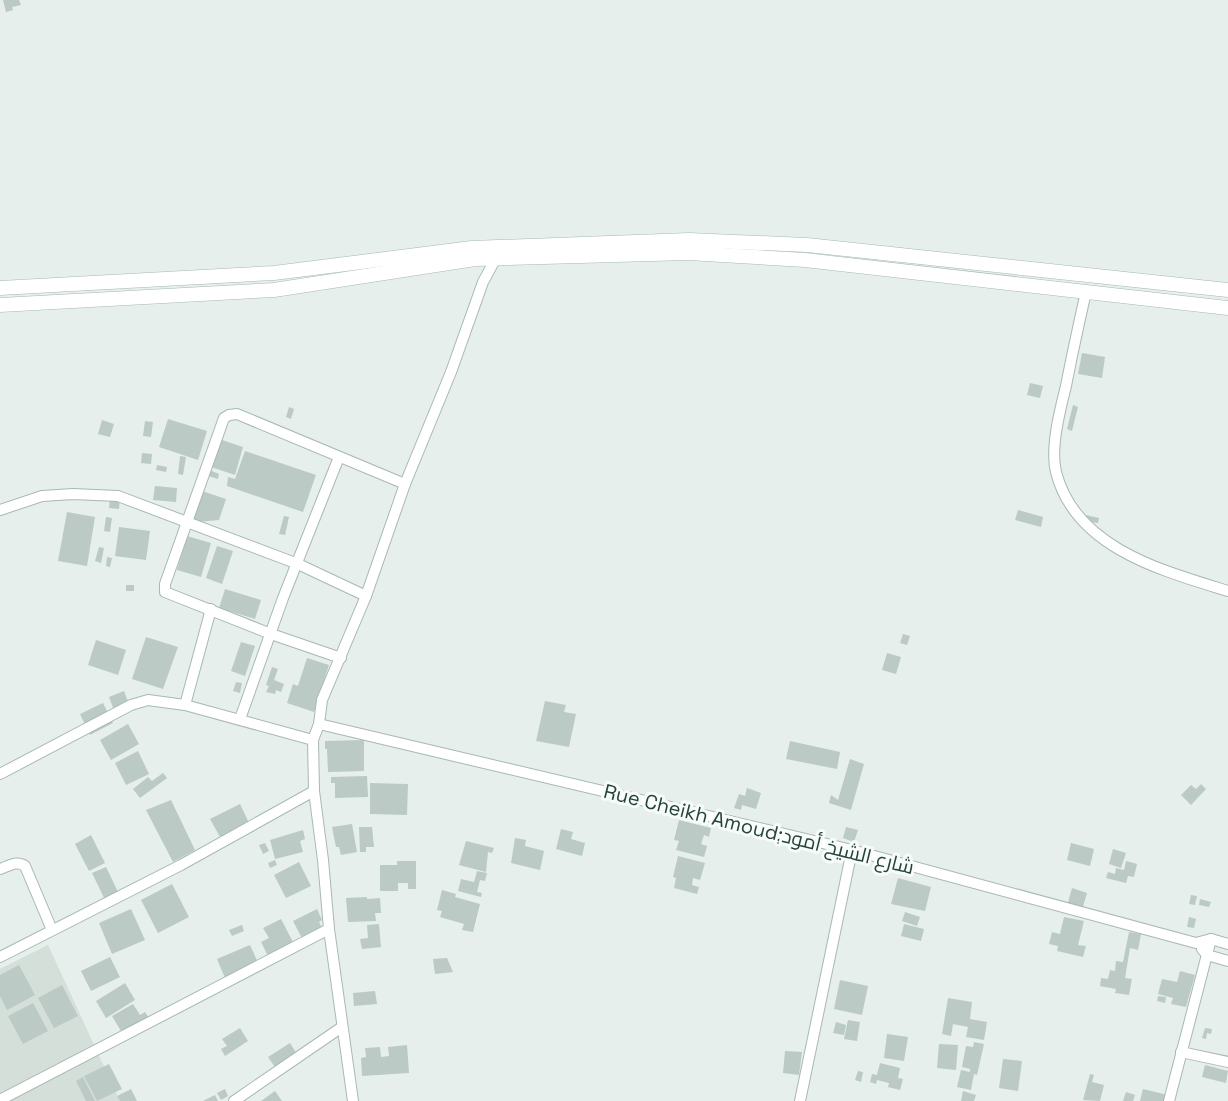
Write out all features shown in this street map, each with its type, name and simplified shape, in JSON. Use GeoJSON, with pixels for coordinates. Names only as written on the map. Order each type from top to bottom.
{"type":"FeatureCollection","features":[{"type":"Feature","properties":{"kind":"street"},"geometry":{"type":"LineString","coordinates":[[0,288],[274,273],[472,248],[689,240],[807,245],[1228,290]]}},
{"type":"Feature","properties":{"kind":"street"},"geometry":{"type":"LineString","coordinates":[[0,305],[274,290],[476,259],[688,253],[805,260],[1228,308]]}},
{"type":"Feature","properties":{"kind":"street"},"geometry":{"type":"LineString","coordinates":[[353,1101],[329,929],[314,791],[313,740],[319,724],[322,700],[366,596],[405,484],[451,372],[483,282],[496,258]]}},
{"type":"Feature","properties":{"kind":"street"},"geometry":{"type":"LineString","coordinates":[[476,259],[483,282]]}},
{"type":"Feature","properties":{"kind":"street"},"geometry":{"type":"LineString","coordinates":[[1086,292],[1056,431],[1055,470],[1068,503],[1096,534],[1126,554],[1169,573],[1228,591]]}},
{"type":"Feature","properties":{"kind":"street"},"geometry":{"type":"LineString","coordinates":[[340,658],[167,594],[164,588],[224,418],[237,414],[405,484]]}},
{"type":"Feature","properties":{"kind":"street"},"geometry":{"type":"LineString","coordinates":[[240,719],[283,598],[339,457]]}},
{"type":"Feature","properties":{"kind":"street"},"geometry":{"type":"LineString","coordinates":[[0,510],[42,496],[74,494],[118,496],[298,564],[366,596]]}},
{"type":"Feature","properties":{"kind":"street"},"geometry":{"type":"LineString","coordinates":[[185,705],[211,609]]}},
{"type":"Feature","properties":{"kind":"street"},"geometry":{"type":"LineString","coordinates":[[0,774],[130,705],[148,700],[185,705],[313,740]]}},
{"type":"Feature","properties":{"kind":"street","name":"Rue Cheikh Amoud;شارع الشيخ أمود"},"geometry":{"type":"LineString","coordinates":[[319,724],[852,850],[1196,943]]}},
{"type":"Feature","properties":{"kind":"street"},"geometry":{"type":"LineString","coordinates":[[0,957],[181,865],[314,791]]}},
{"type":"Feature","properties":{"kind":"street"},"geometry":{"type":"LineString","coordinates":[[800,1101],[852,850]]}},
{"type":"Feature","properties":{"kind":"street"},"geometry":{"type":"LineString","coordinates":[[0,869],[15,863],[25,866],[52,930]]}},
{"type":"Feature","properties":{"kind":"street"},"geometry":{"type":"LineString","coordinates":[[0,1100],[329,929]]}},
{"type":"Feature","properties":{"kind":"street"},"geometry":{"type":"LineString","coordinates":[[1169,1101],[1211,939]]}},
{"type":"Feature","properties":{"kind":"street"},"geometry":{"type":"LineString","coordinates":[[1228,944],[1211,939],[1196,943],[1207,955],[1228,961]]}},
{"type":"Feature","properties":{"kind":"street"},"geometry":{"type":"LineString","coordinates":[[240,1099],[342,1027]]}},
{"type":"Feature","properties":{"kind":"street"},"geometry":{"type":"LineString","coordinates":[[1181,1052],[1228,1062]]}},
{"type":"Feature","properties":{"kind":"shaded area"},"geometry":{"type":"Polygon","coordinates":[[[48,945],[120,1101],[0,1101],[0,969],[48,945]]]}},
{"type":"Feature","properties":{"kind":"building"},"geometry":{"type":"Polygon","coordinates":[[[3,0],[19,0],[21,5],[12,7],[13,10],[6,12],[3,0]]]}},
{"type":"Feature","properties":{"kind":"building"},"geometry":{"type":"Polygon","coordinates":[[[1082,353],[1105,357],[1102,378],[1078,374],[1082,353]]]}},
{"type":"Feature","properties":{"kind":"building"},"geometry":{"type":"Polygon","coordinates":[[[1030,383],[1043,386],[1040,398],[1027,395],[1030,383]]]}},
{"type":"Feature","properties":{"kind":"building"},"geometry":{"type":"Polygon","coordinates":[[[1073,405],[1078,407],[1072,431],[1067,429],[1073,405]]]}},
{"type":"Feature","properties":{"kind":"building"},"geometry":{"type":"Polygon","coordinates":[[[289,407],[294,409],[291,419],[286,417],[289,407]]]}},
{"type":"Feature","properties":{"kind":"building"},"geometry":{"type":"Polygon","coordinates":[[[168,419],[207,431],[198,460],[159,447],[168,419]]]}},
{"type":"Feature","properties":{"kind":"building"},"geometry":{"type":"Polygon","coordinates":[[[102,420],[114,424],[110,437],[98,434],[102,420]]]}},
{"type":"Feature","properties":{"kind":"building"},"geometry":{"type":"Polygon","coordinates":[[[145,421],[153,422],[151,437],[143,436],[145,421]]]}},
{"type":"Feature","properties":{"kind":"building"},"geometry":{"type":"Polygon","coordinates":[[[219,439],[243,447],[235,475],[211,467],[219,439]]]}},
{"type":"Feature","properties":{"kind":"building"},"geometry":{"type":"Polygon","coordinates":[[[245,451],[316,475],[303,512],[227,486],[228,477],[235,479],[245,451]]]}},
{"type":"Feature","properties":{"kind":"building"},"geometry":{"type":"Polygon","coordinates":[[[142,453],[152,454],[151,464],[141,463],[142,453]]]}},
{"type":"Feature","properties":{"kind":"building"},"geometry":{"type":"Polygon","coordinates":[[[180,456],[186,457],[183,475],[178,474],[180,456]]]}},
{"type":"Feature","properties":{"kind":"building"},"geometry":{"type":"Polygon","coordinates":[[[157,465],[167,467],[166,472],[156,470],[157,465]]]}},
{"type":"Feature","properties":{"kind":"building"},"geometry":{"type":"Polygon","coordinates":[[[207,469],[219,474],[218,479],[205,475],[207,469]]]}},
{"type":"Feature","properties":{"kind":"building"},"geometry":{"type":"Polygon","coordinates":[[[155,486],[177,488],[176,502],[153,500],[155,486]]]}},
{"type":"Feature","properties":{"kind":"building"},"geometry":{"type":"Polygon","coordinates":[[[202,491],[226,499],[219,520],[188,523],[202,491]]]}},
{"type":"Feature","properties":{"kind":"building"},"geometry":{"type":"Polygon","coordinates":[[[110,497],[120,498],[119,509],[109,508],[110,497]]]}},
{"type":"Feature","properties":{"kind":"building"},"geometry":{"type":"Polygon","coordinates":[[[1018,510],[1043,517],[1041,527],[1015,520],[1018,510]]]}},
{"type":"Feature","properties":{"kind":"building"},"geometry":{"type":"Polygon","coordinates":[[[67,512],[95,517],[87,566],[58,561],[67,512]]]}},
{"type":"Feature","properties":{"kind":"building"},"geometry":{"type":"Polygon","coordinates":[[[1086,515],[1099,518],[1098,523],[1085,521],[1086,515]]]}},
{"type":"Feature","properties":{"kind":"building"},"geometry":{"type":"Polygon","coordinates":[[[284,516],[289,517],[285,535],[279,534],[284,516]]]}},
{"type":"Feature","properties":{"kind":"building"},"geometry":{"type":"Polygon","coordinates":[[[106,517],[112,518],[110,532],[104,531],[106,517]]]}},
{"type":"Feature","properties":{"kind":"building"},"geometry":{"type":"Polygon","coordinates":[[[119,527],[150,531],[146,560],[115,556],[119,527]]]}},
{"type":"Feature","properties":{"kind":"building"},"geometry":{"type":"Polygon","coordinates":[[[187,536],[211,543],[201,577],[177,570],[187,536]]]}},
{"type":"Feature","properties":{"kind":"building"},"geometry":{"type":"Polygon","coordinates":[[[217,546],[233,551],[222,584],[206,578],[217,546]]]}},
{"type":"Feature","properties":{"kind":"building"},"geometry":{"type":"Polygon","coordinates":[[[99,547],[104,548],[101,563],[95,561],[99,547]]]}},
{"type":"Feature","properties":{"kind":"building"},"geometry":{"type":"Polygon","coordinates":[[[107,557],[112,558],[110,567],[106,566],[107,557]]]}},
{"type":"Feature","properties":{"kind":"building"},"geometry":{"type":"Polygon","coordinates":[[[126,585],[134,585],[134,591],[126,591],[126,585]]]}},
{"type":"Feature","properties":{"kind":"building"},"geometry":{"type":"Polygon","coordinates":[[[225,589],[261,600],[255,619],[219,608],[225,589]]]}},
{"type":"Feature","properties":{"kind":"building"},"geometry":{"type":"Polygon","coordinates":[[[903,634],[910,636],[907,645],[900,643],[903,634]]]}},
{"type":"Feature","properties":{"kind":"building"},"geometry":{"type":"Polygon","coordinates":[[[146,637],[178,647],[163,689],[132,679],[146,637]]]}},
{"type":"Feature","properties":{"kind":"building"},"geometry":{"type":"Polygon","coordinates":[[[96,640],[126,650],[118,675],[88,665],[96,640]]]}},
{"type":"Feature","properties":{"kind":"building"},"geometry":{"type":"Polygon","coordinates":[[[241,642],[255,646],[245,676],[231,671],[241,642]]]}},
{"type":"Feature","properties":{"kind":"building"},"geometry":{"type":"Polygon","coordinates":[[[887,653],[901,657],[896,674],[882,670],[887,653]]]}},
{"type":"Feature","properties":{"kind":"building"},"geometry":{"type":"Polygon","coordinates":[[[307,658],[329,665],[314,712],[287,703],[293,684],[298,686],[307,658]]]}},
{"type":"Feature","properties":{"kind":"building"},"geometry":{"type":"Polygon","coordinates":[[[272,667],[278,669],[274,680],[284,684],[281,692],[276,690],[275,694],[266,692],[272,667]]]}},
{"type":"Feature","properties":{"kind":"building"},"geometry":{"type":"Polygon","coordinates":[[[236,682],[242,683],[240,693],[233,691],[236,682]]]}},
{"type":"Feature","properties":{"kind":"building"},"geometry":{"type":"Polygon","coordinates":[[[124,691],[130,707],[115,713],[109,697],[124,691]]]}},
{"type":"Feature","properties":{"kind":"building"},"geometry":{"type":"Polygon","coordinates":[[[545,701],[566,705],[564,712],[576,714],[569,747],[536,741],[545,701]]]}},
{"type":"Feature","properties":{"kind":"building"},"geometry":{"type":"Polygon","coordinates":[[[103,703],[113,723],[90,735],[80,714],[103,703]]]}},
{"type":"Feature","properties":{"kind":"building"},"geometry":{"type":"Polygon","coordinates":[[[128,724],[139,744],[111,760],[100,740],[128,724]]]}},
{"type":"Feature","properties":{"kind":"building"},"geometry":{"type":"Polygon","coordinates":[[[364,740],[364,771],[328,772],[325,741],[364,740]]]}},
{"type":"Feature","properties":{"kind":"building"},"geometry":{"type":"Polygon","coordinates":[[[790,741],[840,752],[837,769],[786,759],[790,741]]]}},
{"type":"Feature","properties":{"kind":"building"},"geometry":{"type":"Polygon","coordinates":[[[138,751],[149,774],[126,785],[115,763],[138,751]]]}},
{"type":"Feature","properties":{"kind":"building"},"geometry":{"type":"Polygon","coordinates":[[[850,759],[864,764],[851,810],[829,803],[831,795],[838,800],[850,759]]]}},
{"type":"Feature","properties":{"kind":"building"},"geometry":{"type":"Polygon","coordinates":[[[163,773],[167,778],[140,798],[133,789],[148,777],[152,781],[163,773]]]}},
{"type":"Feature","properties":{"kind":"building"},"geometry":{"type":"Polygon","coordinates":[[[367,776],[368,797],[335,798],[335,783],[331,783],[331,777],[367,776]]]}},
{"type":"Feature","properties":{"kind":"building"},"geometry":{"type":"Polygon","coordinates":[[[370,783],[408,784],[407,815],[370,814],[370,783]]]}},
{"type":"Feature","properties":{"kind":"building"},"geometry":{"type":"Polygon","coordinates":[[[1201,784],[1206,789],[1191,805],[1181,795],[1191,785],[1196,789],[1201,784]]]}},
{"type":"Feature","properties":{"kind":"building"},"geometry":{"type":"Polygon","coordinates":[[[747,788],[761,793],[756,809],[742,805],[741,810],[734,808],[739,794],[745,796],[747,788]]]}},
{"type":"Feature","properties":{"kind":"building"},"geometry":{"type":"Polygon","coordinates":[[[171,800],[195,850],[173,862],[146,810],[171,800]]]}},
{"type":"Feature","properties":{"kind":"building"},"geometry":{"type":"Polygon","coordinates":[[[240,804],[249,823],[220,837],[210,819],[240,804]]]}},
{"type":"Feature","properties":{"kind":"building"},"geometry":{"type":"Polygon","coordinates":[[[679,820],[711,828],[709,837],[704,835],[701,844],[707,846],[704,857],[676,850],[679,841],[674,840],[679,820]]]}},
{"type":"Feature","properties":{"kind":"building"},"geometry":{"type":"Polygon","coordinates":[[[352,824],[357,852],[341,855],[339,847],[336,847],[332,827],[352,824]]]}},
{"type":"Feature","properties":{"kind":"building"},"geometry":{"type":"Polygon","coordinates":[[[359,827],[372,827],[374,847],[366,847],[366,852],[360,852],[359,827]]]}},
{"type":"Feature","properties":{"kind":"building"},"geometry":{"type":"Polygon","coordinates":[[[846,827],[858,830],[854,842],[843,838],[846,827]]]}},
{"type":"Feature","properties":{"kind":"building"},"geometry":{"type":"Polygon","coordinates":[[[561,829],[573,832],[571,839],[585,843],[582,856],[556,849],[561,829]]]}},
{"type":"Feature","properties":{"kind":"building"},"geometry":{"type":"Polygon","coordinates":[[[303,830],[305,839],[300,841],[303,852],[275,859],[270,840],[303,830]]]}},
{"type":"Feature","properties":{"kind":"building"},"geometry":{"type":"Polygon","coordinates":[[[91,835],[105,863],[89,871],[75,844],[91,835]]]}},
{"type":"Feature","properties":{"kind":"building"},"geometry":{"type":"Polygon","coordinates":[[[515,838],[526,840],[525,846],[544,851],[540,870],[511,863],[515,838]]]}},
{"type":"Feature","properties":{"kind":"building"},"geometry":{"type":"Polygon","coordinates":[[[466,841],[494,848],[492,853],[488,852],[486,872],[459,865],[466,841]]]}},
{"type":"Feature","properties":{"kind":"building"},"geometry":{"type":"Polygon","coordinates":[[[265,843],[269,851],[263,854],[259,845],[265,843]]]}},
{"type":"Feature","properties":{"kind":"building"},"geometry":{"type":"Polygon","coordinates":[[[1071,843],[1094,849],[1090,866],[1067,860],[1071,843]]]}},
{"type":"Feature","properties":{"kind":"building"},"geometry":{"type":"Polygon","coordinates":[[[1113,849],[1126,853],[1121,868],[1109,864],[1113,849]]]}},
{"type":"Feature","properties":{"kind":"building"},"geometry":{"type":"Polygon","coordinates":[[[678,856],[705,863],[700,880],[693,878],[692,885],[699,887],[697,894],[674,888],[676,878],[673,877],[678,856]]]}},
{"type":"Feature","properties":{"kind":"building"},"geometry":{"type":"Polygon","coordinates":[[[275,860],[277,865],[270,868],[268,863],[275,860]]]}},
{"type":"Feature","properties":{"kind":"building"},"geometry":{"type":"Polygon","coordinates":[[[397,861],[416,861],[416,889],[408,889],[408,883],[398,883],[398,891],[380,891],[380,865],[397,865],[397,861]]]}},
{"type":"Feature","properties":{"kind":"building"},"geometry":{"type":"Polygon","coordinates":[[[1126,861],[1137,864],[1134,877],[1128,876],[1126,883],[1106,878],[1108,872],[1115,874],[1116,868],[1124,870],[1126,861]]]}},
{"type":"Feature","properties":{"kind":"building"},"geometry":{"type":"Polygon","coordinates":[[[299,862],[311,886],[286,898],[274,875],[299,862]]]}},
{"type":"Feature","properties":{"kind":"building"},"geometry":{"type":"Polygon","coordinates":[[[106,867],[119,894],[105,900],[92,873],[106,867]]]}},
{"type":"Feature","properties":{"kind":"building"},"geometry":{"type":"Polygon","coordinates":[[[477,871],[487,873],[485,881],[480,880],[477,892],[482,893],[481,897],[458,891],[461,879],[474,882],[477,871]]]}},
{"type":"Feature","properties":{"kind":"building"},"geometry":{"type":"Polygon","coordinates":[[[898,878],[931,887],[925,911],[891,904],[898,878]]]}},
{"type":"Feature","properties":{"kind":"building"},"geometry":{"type":"Polygon","coordinates":[[[172,884],[189,917],[158,933],[141,900],[172,884]]]}},
{"type":"Feature","properties":{"kind":"building"},"geometry":{"type":"Polygon","coordinates":[[[1072,888],[1087,893],[1082,910],[1067,906],[1072,888]]]}},
{"type":"Feature","properties":{"kind":"building"},"geometry":{"type":"Polygon","coordinates":[[[442,890],[456,894],[455,897],[480,904],[473,932],[462,930],[464,924],[440,917],[442,911],[437,910],[442,890]]]}},
{"type":"Feature","properties":{"kind":"building"},"geometry":{"type":"Polygon","coordinates":[[[1191,895],[1197,896],[1195,905],[1189,904],[1191,895]]]}},
{"type":"Feature","properties":{"kind":"building"},"geometry":{"type":"Polygon","coordinates":[[[367,897],[367,899],[380,898],[381,913],[375,913],[376,921],[348,922],[346,898],[367,897]]]}},
{"type":"Feature","properties":{"kind":"building"},"geometry":{"type":"Polygon","coordinates":[[[1200,899],[1211,902],[1209,907],[1199,905],[1200,899]]]}},
{"type":"Feature","properties":{"kind":"building"},"geometry":{"type":"Polygon","coordinates":[[[131,909],[145,940],[112,954],[99,923],[131,909]]]}},
{"type":"Feature","properties":{"kind":"building"},"geometry":{"type":"Polygon","coordinates":[[[317,909],[323,930],[303,940],[293,921],[317,909]]]}},
{"type":"Feature","properties":{"kind":"building"},"geometry":{"type":"Polygon","coordinates":[[[905,912],[920,917],[917,926],[902,921],[905,912]]]}},
{"type":"Feature","properties":{"kind":"building"},"geometry":{"type":"Polygon","coordinates":[[[1064,917],[1084,921],[1078,945],[1086,946],[1083,957],[1057,951],[1058,946],[1049,944],[1052,932],[1060,934],[1064,917]]]}},
{"type":"Feature","properties":{"kind":"building"},"geometry":{"type":"Polygon","coordinates":[[[1189,917],[1196,919],[1194,928],[1187,927],[1189,917]]]}},
{"type":"Feature","properties":{"kind":"building"},"geometry":{"type":"Polygon","coordinates":[[[281,919],[294,944],[269,958],[261,942],[269,938],[263,928],[281,919]]]}},
{"type":"Feature","properties":{"kind":"building"},"geometry":{"type":"Polygon","coordinates":[[[379,924],[381,947],[362,949],[360,939],[368,938],[367,925],[379,924]]]}},
{"type":"Feature","properties":{"kind":"building"},"geometry":{"type":"Polygon","coordinates":[[[904,924],[924,929],[921,941],[901,936],[904,924]]]}},
{"type":"Feature","properties":{"kind":"building"},"geometry":{"type":"Polygon","coordinates":[[[242,925],[244,931],[232,936],[229,930],[242,925]]]}},
{"type":"Feature","properties":{"kind":"building"},"geometry":{"type":"Polygon","coordinates":[[[1129,932],[1141,934],[1138,950],[1130,948],[1125,978],[1132,979],[1129,995],[1115,993],[1116,989],[1100,986],[1101,978],[1108,979],[1110,970],[1115,971],[1116,961],[1123,962],[1129,932]]]}},
{"type":"Feature","properties":{"kind":"building"},"geometry":{"type":"Polygon","coordinates":[[[250,945],[259,965],[225,978],[217,959],[250,945]]]}},
{"type":"Feature","properties":{"kind":"building"},"geometry":{"type":"Polygon","coordinates":[[[110,957],[120,977],[91,991],[81,971],[110,957]]]}},
{"type":"Feature","properties":{"kind":"building"},"geometry":{"type":"Polygon","coordinates":[[[447,958],[453,972],[435,974],[433,959],[447,958]]]}},
{"type":"Feature","properties":{"kind":"building"},"geometry":{"type":"Polygon","coordinates":[[[19,965],[35,995],[7,1010],[0,996],[0,975],[19,965]]]}},
{"type":"Feature","properties":{"kind":"building"},"geometry":{"type":"Polygon","coordinates":[[[1180,971],[1195,975],[1186,1007],[1171,1004],[1173,998],[1158,994],[1162,979],[1177,982],[1180,971]]]}},
{"type":"Feature","properties":{"kind":"building"},"geometry":{"type":"Polygon","coordinates":[[[840,980],[868,986],[862,1015],[834,1009],[840,980]]]}},
{"type":"Feature","properties":{"kind":"building"},"geometry":{"type":"Polygon","coordinates":[[[125,983],[135,1000],[106,1018],[96,1001],[125,983]]]}},
{"type":"Feature","properties":{"kind":"building"},"geometry":{"type":"Polygon","coordinates":[[[62,985],[78,1016],[54,1028],[38,998],[62,985]]]}},
{"type":"Feature","properties":{"kind":"building"},"geometry":{"type":"Polygon","coordinates":[[[375,991],[377,1004],[354,1006],[353,993],[375,991]]]}},
{"type":"Feature","properties":{"kind":"building"},"geometry":{"type":"Polygon","coordinates":[[[1158,996],[1166,997],[1165,1003],[1157,1001],[1158,996]]]}},
{"type":"Feature","properties":{"kind":"building"},"geometry":{"type":"Polygon","coordinates":[[[948,998],[972,1002],[970,1019],[987,1022],[984,1040],[966,1037],[968,1027],[953,1024],[951,1036],[942,1034],[948,998]]]}},
{"type":"Feature","properties":{"kind":"building"},"geometry":{"type":"Polygon","coordinates":[[[33,1003],[48,1031],[23,1044],[8,1016],[33,1003]]]}},
{"type":"Feature","properties":{"kind":"building"},"geometry":{"type":"Polygon","coordinates":[[[133,1004],[140,1015],[145,1012],[150,1020],[124,1036],[112,1016],[133,1004]]]}},
{"type":"Feature","properties":{"kind":"building"},"geometry":{"type":"Polygon","coordinates":[[[848,1020],[860,1022],[857,1041],[844,1039],[848,1020]]]}},
{"type":"Feature","properties":{"kind":"building"},"geometry":{"type":"Polygon","coordinates":[[[836,1022],[846,1025],[844,1035],[833,1033],[836,1022]]]}},
{"type":"Feature","properties":{"kind":"building"},"geometry":{"type":"Polygon","coordinates":[[[240,1028],[248,1041],[225,1056],[221,1049],[227,1046],[222,1039],[240,1028]]]}},
{"type":"Feature","properties":{"kind":"building"},"geometry":{"type":"Polygon","coordinates":[[[1205,1028],[1212,1029],[1211,1034],[1207,1033],[1206,1039],[1202,1038],[1205,1028]]]}},
{"type":"Feature","properties":{"kind":"building"},"geometry":{"type":"Polygon","coordinates":[[[887,1034],[908,1037],[904,1061],[884,1058],[887,1034]]]}},
{"type":"Feature","properties":{"kind":"building"},"geometry":{"type":"Polygon","coordinates":[[[974,1042],[984,1044],[977,1075],[974,1074],[971,1090],[957,1087],[961,1070],[970,1072],[970,1069],[962,1067],[966,1046],[973,1047],[974,1042]]]}},
{"type":"Feature","properties":{"kind":"building"},"geometry":{"type":"Polygon","coordinates":[[[290,1043],[300,1059],[279,1073],[268,1057],[290,1043]]]}},
{"type":"Feature","properties":{"kind":"building"},"geometry":{"type":"Polygon","coordinates":[[[939,1044],[958,1045],[956,1070],[937,1068],[939,1044]]]}},
{"type":"Feature","properties":{"kind":"building"},"geometry":{"type":"Polygon","coordinates":[[[407,1045],[409,1073],[362,1076],[361,1058],[366,1057],[365,1048],[380,1047],[381,1057],[389,1056],[388,1047],[407,1045]]]}},
{"type":"Feature","properties":{"kind":"building"},"geometry":{"type":"Polygon","coordinates":[[[785,1051],[802,1052],[799,1075],[783,1073],[785,1051]]]}},
{"type":"Feature","properties":{"kind":"building"},"geometry":{"type":"Polygon","coordinates":[[[1003,1059],[1022,1061],[1018,1091],[999,1088],[1003,1059]]]}},
{"type":"Feature","properties":{"kind":"building"},"geometry":{"type":"Polygon","coordinates":[[[880,1063],[900,1068],[898,1078],[903,1079],[900,1090],[888,1087],[889,1083],[877,1080],[876,1084],[870,1082],[872,1074],[877,1075],[880,1063]]]}},
{"type":"Feature","properties":{"kind":"building"},"geometry":{"type":"Polygon","coordinates":[[[109,1064],[122,1089],[97,1101],[84,1076],[109,1064]]]}},
{"type":"Feature","properties":{"kind":"building"},"geometry":{"type":"Polygon","coordinates":[[[1205,1065],[1228,1071],[1226,1083],[1202,1077],[1205,1065]]]}},
{"type":"Feature","properties":{"kind":"building"},"geometry":{"type":"Polygon","coordinates":[[[858,1071],[863,1072],[861,1082],[855,1080],[858,1071]]]}},
{"type":"Feature","properties":{"kind":"building"},"geometry":{"type":"Polygon","coordinates":[[[1090,1074],[1094,1075],[1092,1082],[1104,1085],[1100,1101],[1083,1100],[1090,1074]]]}},
{"type":"Feature","properties":{"kind":"building"},"geometry":{"type":"Polygon","coordinates":[[[83,1077],[95,1101],[86,1101],[76,1081],[83,1077]]]}},
{"type":"Feature","properties":{"kind":"building"},"geometry":{"type":"Polygon","coordinates":[[[131,1089],[137,1101],[120,1101],[117,1096],[131,1089]]]}},
{"type":"Feature","properties":{"kind":"building"},"geometry":{"type":"Polygon","coordinates":[[[225,1089],[228,1096],[221,1100],[217,1093],[225,1089]]]}},
{"type":"Feature","properties":{"kind":"building"},"geometry":{"type":"Polygon","coordinates":[[[1143,1089],[1168,1095],[1166,1101],[1140,1101],[1143,1089]]]}},
{"type":"Feature","properties":{"kind":"building"},"geometry":{"type":"Polygon","coordinates":[[[275,1091],[282,1101],[261,1101],[275,1091]]]}},
{"type":"Feature","properties":{"kind":"building"},"geometry":{"type":"Polygon","coordinates":[[[963,1091],[976,1095],[974,1101],[961,1101],[963,1091]]]}},
{"type":"Feature","properties":{"kind":"building"},"geometry":{"type":"Polygon","coordinates":[[[1126,1092],[1135,1095],[1133,1101],[1123,1101],[1126,1092]]]}},
{"type":"Feature","properties":{"kind":"building"},"geometry":{"type":"Polygon","coordinates":[[[215,1095],[218,1101],[203,1101],[215,1095]]]}}]}
